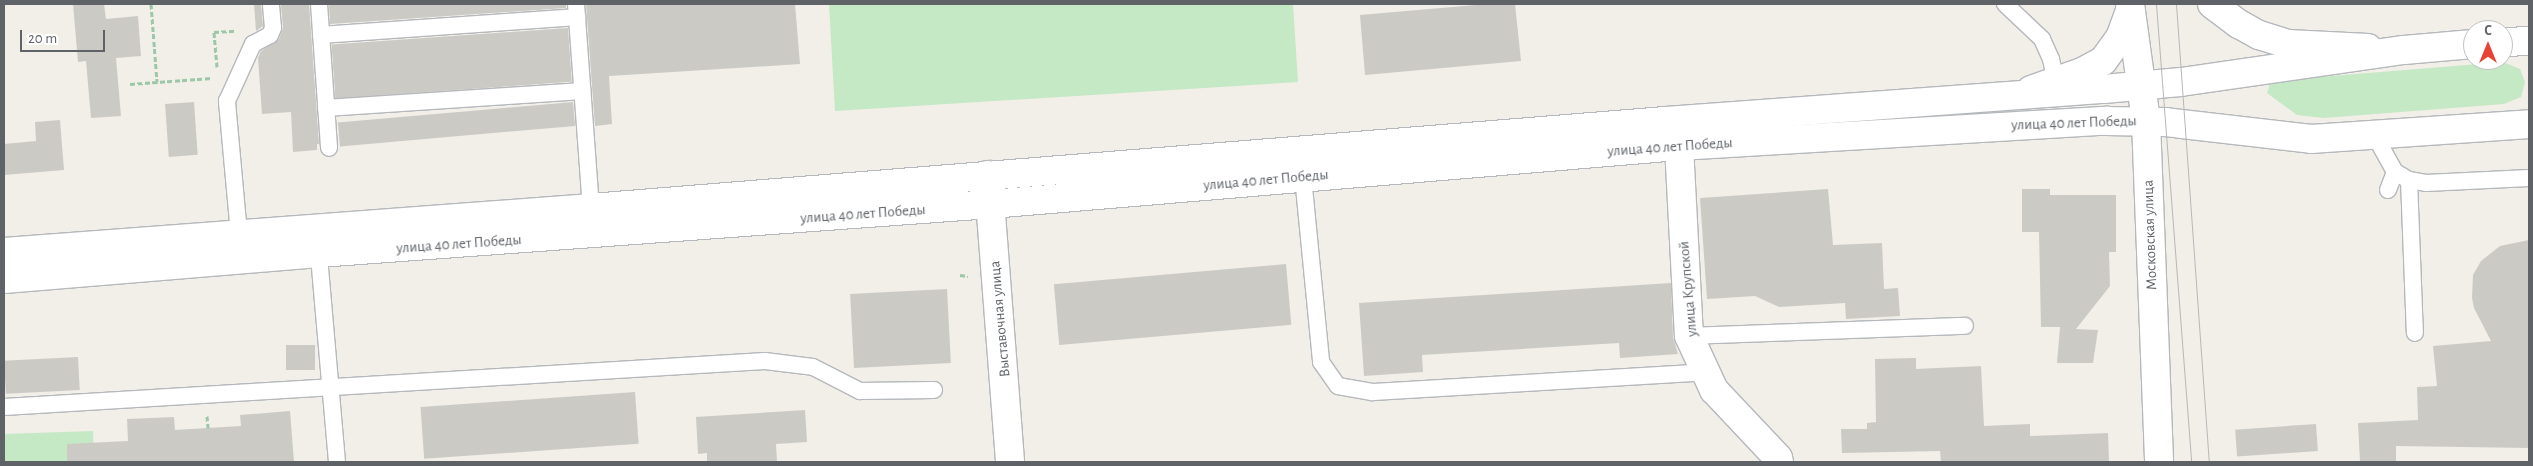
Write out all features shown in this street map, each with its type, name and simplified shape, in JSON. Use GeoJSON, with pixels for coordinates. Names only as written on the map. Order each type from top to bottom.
{"type":"FeatureCollection","features":[{"type":"Feature","properties":{"kind":"main road"},"geometry":{"type":"LineString","coordinates":[[2212,4],[2252,32],[2288,44],[2404,50]]}},
{"type":"Feature","properties":{"kind":"main road","name":"Московская улица"},"geometry":{"type":"LineString","coordinates":[[2012,96],[2082,72],[2103,61],[2120,38],[2130,7]]}},
{"type":"Feature","properties":{"kind":"main road","name":"Московская улица"},"geometry":{"type":"LineString","coordinates":[[2130,7],[2146,121],[2159,462]]}},
{"type":"Feature","properties":{"kind":"main road"},"geometry":{"type":"LineString","coordinates":[[2513,42],[2529,41]]}},
{"type":"Feature","properties":{"kind":"main road","name":"улица 40 лет Победы"},"geometry":{"type":"LineString","coordinates":[[4,279],[591,208],[1666,121],[2181,82],[2404,50],[2463,45]]}},
{"type":"Feature","properties":{"kind":"main road","name":"улица 40 лет Победы"},"geometry":{"type":"LineString","coordinates":[[4,252],[239,234],[318,240],[991,204],[1679,146],[2079,122],[2146,121],[2311,139],[2529,124]]}},
{"type":"Feature","properties":{"kind":"main road","name":"улица Крупской"},"geometry":{"type":"LineString","coordinates":[[1679,146],[1690,336],[1714,390],[1778,458],[1779,462]]}},
{"type":"Feature","properties":{"kind":"main road","name":"Выставочная улица"},"geometry":{"type":"LineString","coordinates":[[988,175],[1010,462]]}},
{"type":"Feature","properties":{"kind":"lane"},"geometry":{"type":"LineString","coordinates":[[239,234],[227,101],[253,44],[270,35],[273,28],[271,4]]}},
{"type":"Feature","properties":{"kind":"lane"},"geometry":{"type":"LineString","coordinates":[[319,4],[329,148]]}},
{"type":"Feature","properties":{"kind":"lane"},"geometry":{"type":"LineString","coordinates":[[2005,4],[2042,39],[2051,59],[2056,82]]}},
{"type":"Feature","properties":{"kind":"lane"},"geometry":{"type":"LineString","coordinates":[[321,35],[577,10],[591,208]]}},
{"type":"Feature","properties":{"kind":"lane"},"geometry":{"type":"LineString","coordinates":[[326,108],[582,90]]}},
{"type":"Feature","properties":{"kind":"lane"},"geometry":{"type":"LineString","coordinates":[[2375,136],[2402,176],[2415,333]]}},
{"type":"Feature","properties":{"kind":"lane"},"geometry":{"type":"LineString","coordinates":[[2402,176],[2426,183],[2529,178]]}},
{"type":"Feature","properties":{"kind":"lane"},"geometry":{"type":"LineString","coordinates":[[2388,190],[2402,176]]}},
{"type":"Feature","properties":{"kind":"lane"},"geometry":{"type":"LineString","coordinates":[[1303,177],[1321,362],[1338,386],[1373,392],[1706,372]]}},
{"type":"Feature","properties":{"kind":"lane"},"geometry":{"type":"LineString","coordinates":[[318,240],[337,462]]}},
{"type":"Feature","properties":{"kind":"lane"},"geometry":{"type":"LineString","coordinates":[[1690,336],[1965,326]]}},
{"type":"Feature","properties":{"kind":"lane"},"geometry":{"type":"LineString","coordinates":[[4,407],[765,361],[813,367],[860,391],[934,390]]}},
{"type":"Feature","properties":{"kind":"path"},"geometry":{"type":"LineString","coordinates":[[151,4],[157,82]]}},
{"type":"Feature","properties":{"kind":"path"},"geometry":{"type":"LineString","coordinates":[[130,84],[218,78]]}},
{"type":"Feature","properties":{"kind":"green space"},"geometry":{"type":"Polygon","coordinates":[[[829,4],[1293,4],[1298,82],[835,111],[829,4]]]}},
{"type":"Feature","properties":{"kind":"green space"},"geometry":{"type":"Polygon","coordinates":[[[2463,65],[2463,70],[2513,70],[2513,66],[2520,69],[2525,82],[2521,97],[2504,104],[2324,118],[2297,115],[2267,93],[2271,81],[2463,65]]]}},
{"type":"Feature","properties":{"kind":"green space"},"geometry":{"type":"Polygon","coordinates":[[[93,431],[94,462],[5,462],[4,434],[93,431]]]}},
{"type":"Feature","properties":{"kind":"building"},"geometry":{"type":"Polygon","coordinates":[[[73,4],[104,4],[106,19],[138,16],[141,56],[116,58],[121,116],[91,118],[86,61],[78,62],[73,4]]]}},
{"type":"Feature","properties":{"kind":"building"},"geometry":{"type":"Polygon","coordinates":[[[254,4],[261,4],[263,26],[256,31],[254,4]]]}},
{"type":"Feature","properties":{"kind":"building"},"geometry":{"type":"Polygon","coordinates":[[[281,4],[309,4],[319,144],[317,144],[317,150],[293,152],[291,112],[262,114],[258,58],[261,51],[279,39],[283,28],[281,4]]]}},
{"type":"Feature","properties":{"kind":"building"},"geometry":{"type":"Polygon","coordinates":[[[329,4],[566,4],[566,8],[330,24],[329,4]]]}},
{"type":"Feature","properties":{"kind":"building"},"geometry":{"type":"Polygon","coordinates":[[[586,4],[795,4],[800,64],[609,76],[612,124],[595,126],[586,4]]]}},
{"type":"Feature","properties":{"kind":"building"},"geometry":{"type":"Polygon","coordinates":[[[1487,4],[1515,4],[1521,61],[1365,75],[1360,15],[1487,4]]]}},
{"type":"Feature","properties":{"kind":"building"},"geometry":{"type":"Polygon","coordinates":[[[568,28],[572,82],[335,98],[332,45],[568,28]]]}},
{"type":"Feature","properties":{"kind":"building"},"geometry":{"type":"Polygon","coordinates":[[[194,102],[198,155],[169,157],[165,104],[194,102]]]}},
{"type":"Feature","properties":{"kind":"building"},"geometry":{"type":"Polygon","coordinates":[[[573,102],[575,126],[340,146],[338,123],[573,102]]]}},
{"type":"Feature","properties":{"kind":"building"},"geometry":{"type":"Polygon","coordinates":[[[60,120],[64,170],[4,175],[4,144],[36,141],[35,122],[60,120]]]}},
{"type":"Feature","properties":{"kind":"building"},"geometry":{"type":"Polygon","coordinates":[[[1828,189],[1833,245],[1882,243],[1884,289],[1898,288],[1900,316],[1846,319],[1845,303],[1779,307],[1755,296],[1707,299],[1700,198],[1828,189]]]}},
{"type":"Feature","properties":{"kind":"building"},"geometry":{"type":"Polygon","coordinates":[[[2022,189],[2050,189],[2050,195],[2116,195],[2116,252],[2109,252],[2110,286],[2076,329],[2098,330],[2093,363],[2057,363],[2060,327],[2041,327],[2039,232],[2022,232],[2022,189]]]}},
{"type":"Feature","properties":{"kind":"building"},"geometry":{"type":"Polygon","coordinates":[[[2529,240],[2529,448],[2396,446],[2396,462],[2360,462],[2358,423],[2418,420],[2417,387],[2437,386],[2433,346],[2491,341],[2474,308],[2472,298],[2473,275],[2481,261],[2500,246],[2529,240]]]}},
{"type":"Feature","properties":{"kind":"building"},"geometry":{"type":"Polygon","coordinates":[[[1286,264],[1291,325],[1059,345],[1054,284],[1286,264]]]}},
{"type":"Feature","properties":{"kind":"building"},"geometry":{"type":"Polygon","coordinates":[[[1671,283],[1673,337],[1678,354],[1620,358],[1619,343],[1422,355],[1423,372],[1364,376],[1359,303],[1671,283]]]}},
{"type":"Feature","properties":{"kind":"building"},"geometry":{"type":"Polygon","coordinates":[[[947,289],[951,363],[854,368],[850,294],[947,289]]]}},
{"type":"Feature","properties":{"kind":"building"},"geometry":{"type":"Polygon","coordinates":[[[286,345],[315,345],[315,370],[286,370],[286,345]]]}},
{"type":"Feature","properties":{"kind":"building"},"geometry":{"type":"Polygon","coordinates":[[[78,357],[80,390],[6,394],[4,361],[78,357]]]}},
{"type":"Feature","properties":{"kind":"building"},"geometry":{"type":"Polygon","coordinates":[[[1916,358],[1916,369],[1981,366],[1984,426],[2030,424],[2030,436],[2108,433],[2109,462],[1941,462],[1940,451],[1842,453],[1841,429],[1867,429],[1867,423],[1876,422],[1875,359],[1916,358]]]}},
{"type":"Feature","properties":{"kind":"building"},"geometry":{"type":"Polygon","coordinates":[[[635,392],[639,444],[424,459],[421,407],[635,392]]]}},
{"type":"Feature","properties":{"kind":"building"},"geometry":{"type":"Polygon","coordinates":[[[805,410],[807,442],[776,444],[777,462],[707,462],[707,453],[698,454],[696,417],[805,410]]]}},
{"type":"Feature","properties":{"kind":"building"},"geometry":{"type":"Polygon","coordinates":[[[290,411],[294,462],[67,462],[67,444],[128,441],[127,419],[174,417],[175,430],[241,426],[240,415],[290,411]]]}},
{"type":"Feature","properties":{"kind":"building"},"geometry":{"type":"Polygon","coordinates":[[[2316,424],[2318,451],[2237,457],[2235,430],[2316,424]]]}},
{"type":"Feature","properties":{"kind":"tram line"},"geometry":{"type":"LineString","coordinates":[[2156,4],[2191,462]]}},
{"type":"Feature","properties":{"kind":"tram line"},"geometry":{"type":"LineString","coordinates":[[2176,4],[2209,462]]}}]}
